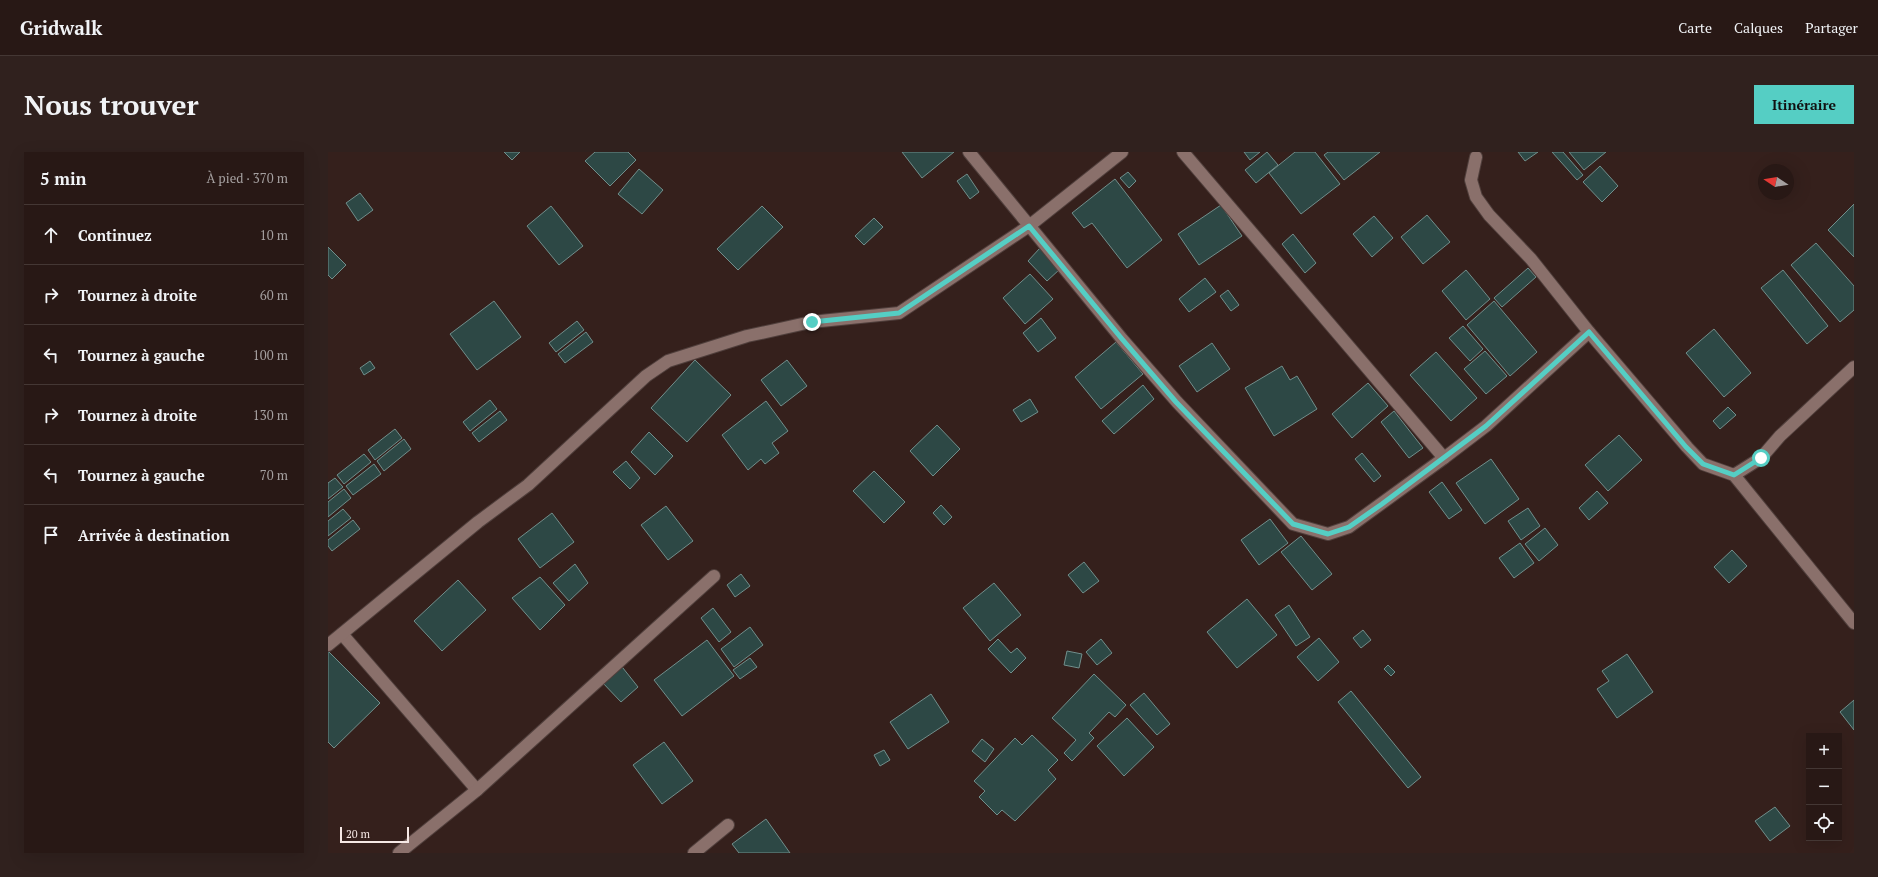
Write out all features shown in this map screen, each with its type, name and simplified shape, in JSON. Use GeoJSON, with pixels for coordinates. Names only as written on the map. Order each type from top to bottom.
{"type":"FeatureCollection","features":[{"type":"Feature","properties":{"kind":"street"},"geometry":{"type":"LineString","coordinates":[[969,152],[1122,339],[1176,402],[1293,524],[1328,534],[1349,527],[1486,426],[1589,332]]}},
{"type":"Feature","properties":{"kind":"street"},"geometry":{"type":"LineString","coordinates":[[328,645],[478,522],[528,485],[646,376],[668,361],[747,336],[812,322],[899,313],[1029,226],[1122,152]]}},
{"type":"Feature","properties":{"kind":"street"},"geometry":{"type":"LineString","coordinates":[[1183,152],[1444,458]]}},
{"type":"Feature","properties":{"kind":"street"},"geometry":{"type":"LineString","coordinates":[[1476,157],[1471,180],[1476,198],[1531,259],[1589,332],[1686,447],[1703,464],[1734,475],[1854,623]]}},
{"type":"Feature","properties":{"kind":"street"},"geometry":{"type":"LineString","coordinates":[[1734,475],[1761,458],[1780,436],[1854,368]]}},
{"type":"Feature","properties":{"kind":"street"},"geometry":{"type":"LineString","coordinates":[[400,853],[476,790],[714,576]]}},
{"type":"Feature","properties":{"kind":"street"},"geometry":{"type":"LineString","coordinates":[[342,634],[476,790]]}},
{"type":"Feature","properties":{"kind":"street"},"geometry":{"type":"LineString","coordinates":[[694,853],[728,825]]}},
{"type":"Feature","properties":{"kind":"building"},"geometry":{"type":"Polygon","coordinates":[[[504,152],[520,152],[512,160],[504,152]]]}},
{"type":"Feature","properties":{"kind":"building"},"geometry":{"type":"Polygon","coordinates":[[[595,152],[628,152],[636,160],[610,186],[585,161],[595,152]]]}},
{"type":"Feature","properties":{"kind":"building"},"geometry":{"type":"Polygon","coordinates":[[[902,152],[954,152],[922,178],[902,152]]]}},
{"type":"Feature","properties":{"kind":"building"},"geometry":{"type":"Polygon","coordinates":[[[1244,152],[1260,152],[1250,160],[1244,152]]]}},
{"type":"Feature","properties":{"kind":"building"},"geometry":{"type":"Polygon","coordinates":[[[1267,152],[1278,165],[1256,183],[1245,170],[1267,152]]]}},
{"type":"Feature","properties":{"kind":"building"},"geometry":{"type":"Polygon","coordinates":[[[1295,152],[1315,152],[1340,184],[1301,214],[1269,173],[1295,152]]]}},
{"type":"Feature","properties":{"kind":"building"},"geometry":{"type":"Polygon","coordinates":[[[1328,152],[1380,152],[1344,180],[1324,155],[1328,152]]]}},
{"type":"Feature","properties":{"kind":"building"},"geometry":{"type":"Polygon","coordinates":[[[1518,152],[1538,152],[1525,161],[1518,152]]]}},
{"type":"Feature","properties":{"kind":"building"},"geometry":{"type":"Polygon","coordinates":[[[1552,152],[1563,152],[1583,175],[1577,180],[1552,152]]]}},
{"type":"Feature","properties":{"kind":"building"},"geometry":{"type":"Polygon","coordinates":[[[1569,152],[1606,152],[1584,170],[1569,152]]]}},
{"type":"Feature","properties":{"kind":"building"},"geometry":{"type":"Polygon","coordinates":[[[1600,166],[1618,186],[1602,202],[1583,182],[1600,166]]]}},
{"type":"Feature","properties":{"kind":"building"},"geometry":{"type":"Polygon","coordinates":[[[639,169],[663,190],[642,214],[618,194],[639,169]]]}},
{"type":"Feature","properties":{"kind":"building"},"geometry":{"type":"Polygon","coordinates":[[[1128,172],[1136,181],[1129,188],[1120,178],[1128,172]]]}},
{"type":"Feature","properties":{"kind":"building"},"geometry":{"type":"Polygon","coordinates":[[[967,174],[979,192],[970,199],[957,181],[967,174]]]}},
{"type":"Feature","properties":{"kind":"building"},"geometry":{"type":"Polygon","coordinates":[[[1115,179],[1162,240],[1127,268],[1092,223],[1084,228],[1072,213],[1115,179]]]}},
{"type":"Feature","properties":{"kind":"building"},"geometry":{"type":"Polygon","coordinates":[[[360,193],[373,210],[358,221],[346,203],[360,193]]]}},
{"type":"Feature","properties":{"kind":"building"},"geometry":{"type":"Polygon","coordinates":[[[1854,204],[1854,257],[1828,230],[1854,204]]]}},
{"type":"Feature","properties":{"kind":"building"},"geometry":{"type":"Polygon","coordinates":[[[1221,205],[1242,236],[1199,265],[1178,234],[1221,205]]]}},
{"type":"Feature","properties":{"kind":"building"},"geometry":{"type":"Polygon","coordinates":[[[551,206],[583,246],[559,265],[527,226],[551,206]]]}},
{"type":"Feature","properties":{"kind":"building"},"geometry":{"type":"Polygon","coordinates":[[[762,206],[783,227],[738,270],[717,249],[762,206]]]}},
{"type":"Feature","properties":{"kind":"building"},"geometry":{"type":"Polygon","coordinates":[[[1427,215],[1450,242],[1423,264],[1401,237],[1427,215]]]}},
{"type":"Feature","properties":{"kind":"building"},"geometry":{"type":"Polygon","coordinates":[[[1374,216],[1393,238],[1372,257],[1353,234],[1374,216]]]}},
{"type":"Feature","properties":{"kind":"building"},"geometry":{"type":"Polygon","coordinates":[[[874,218],[883,227],[864,245],[855,236],[874,218]]]}},
{"type":"Feature","properties":{"kind":"building"},"geometry":{"type":"Polygon","coordinates":[[[1293,234],[1316,263],[1305,273],[1282,244],[1293,234]]]}},
{"type":"Feature","properties":{"kind":"building"},"geometry":{"type":"Polygon","coordinates":[[[1816,243],[1854,286],[1854,310],[1840,322],[1791,265],[1816,243]]]}},
{"type":"Feature","properties":{"kind":"building"},"geometry":{"type":"Polygon","coordinates":[[[328,247],[346,265],[332,279],[328,275],[328,247]]]}},
{"type":"Feature","properties":{"kind":"building"},"geometry":{"type":"Polygon","coordinates":[[[1040,248],[1060,269],[1047,281],[1028,261],[1040,248]]]}},
{"type":"Feature","properties":{"kind":"building"},"geometry":{"type":"Polygon","coordinates":[[[1528,268],[1536,277],[1502,307],[1494,298],[1528,268]]]}},
{"type":"Feature","properties":{"kind":"building"},"geometry":{"type":"Polygon","coordinates":[[[1466,270],[1490,299],[1466,320],[1442,291],[1466,270]]]}},
{"type":"Feature","properties":{"kind":"building"},"geometry":{"type":"Polygon","coordinates":[[[1783,270],[1828,326],[1807,344],[1761,288],[1783,270]]]}},
{"type":"Feature","properties":{"kind":"building"},"geometry":{"type":"Polygon","coordinates":[[[1030,274],[1053,299],[1025,324],[1003,298],[1030,274]]]}},
{"type":"Feature","properties":{"kind":"building"},"geometry":{"type":"Polygon","coordinates":[[[1205,278],[1216,292],[1189,312],[1179,299],[1205,278]]]}},
{"type":"Feature","properties":{"kind":"building"},"geometry":{"type":"Polygon","coordinates":[[[1228,290],[1239,305],[1231,311],[1220,296],[1228,290]]]}},
{"type":"Feature","properties":{"kind":"building"},"geometry":{"type":"Polygon","coordinates":[[[494,301],[521,337],[477,370],[450,334],[494,301]]]}},
{"type":"Feature","properties":{"kind":"building"},"geometry":{"type":"Polygon","coordinates":[[[1494,301],[1537,352],[1510,376],[1467,325],[1494,301]]]}},
{"type":"Feature","properties":{"kind":"building"},"geometry":{"type":"Polygon","coordinates":[[[1041,318],[1056,338],[1038,352],[1023,333],[1041,318]]]}},
{"type":"Feature","properties":{"kind":"building"},"geometry":{"type":"Polygon","coordinates":[[[577,321],[584,330],[556,352],[549,343],[577,321]]]}},
{"type":"Feature","properties":{"kind":"building"},"geometry":{"type":"Polygon","coordinates":[[[1463,326],[1483,349],[1470,361],[1449,338],[1463,326]]]}},
{"type":"Feature","properties":{"kind":"building"},"geometry":{"type":"Polygon","coordinates":[[[1714,329],[1751,373],[1724,397],[1686,353],[1714,329]]]}},
{"type":"Feature","properties":{"kind":"building"},"geometry":{"type":"Polygon","coordinates":[[[586,332],[593,342],[565,363],[558,354],[586,332]]]}},
{"type":"Feature","properties":{"kind":"building"},"geometry":{"type":"Polygon","coordinates":[[[1116,342],[1143,374],[1101,409],[1075,377],[1116,342]]]}},
{"type":"Feature","properties":{"kind":"building"},"geometry":{"type":"Polygon","coordinates":[[[1212,343],[1230,369],[1197,392],[1179,366],[1212,343]]]}},
{"type":"Feature","properties":{"kind":"building"},"geometry":{"type":"Polygon","coordinates":[[[1485,351],[1507,376],[1486,394],[1464,369],[1485,351]]]}},
{"type":"Feature","properties":{"kind":"building"},"geometry":{"type":"Polygon","coordinates":[[[1436,352],[1477,398],[1451,421],[1410,375],[1436,352]]]}},
{"type":"Feature","properties":{"kind":"building"},"geometry":{"type":"Polygon","coordinates":[[[695,360],[731,395],[687,442],[651,408],[695,360]]]}},
{"type":"Feature","properties":{"kind":"building"},"geometry":{"type":"Polygon","coordinates":[[[787,360],[807,386],[781,406],[761,380],[787,360]]]}},
{"type":"Feature","properties":{"kind":"building"},"geometry":{"type":"Polygon","coordinates":[[[370,361],[375,368],[364,375],[360,368],[370,361]]]}},
{"type":"Feature","properties":{"kind":"building"},"geometry":{"type":"Polygon","coordinates":[[[1282,366],[1290,380],[1297,376],[1317,409],[1274,436],[1245,388],[1282,366]]]}},
{"type":"Feature","properties":{"kind":"building"},"geometry":{"type":"Polygon","coordinates":[[[1368,383],[1388,406],[1352,438],[1332,414],[1368,383]]]}},
{"type":"Feature","properties":{"kind":"building"},"geometry":{"type":"Polygon","coordinates":[[[1143,385],[1154,399],[1114,434],[1102,421],[1143,385]]]}},
{"type":"Feature","properties":{"kind":"building"},"geometry":{"type":"Polygon","coordinates":[[[1030,399],[1038,412],[1021,422],[1013,410],[1030,399]]]}},
{"type":"Feature","properties":{"kind":"building"},"geometry":{"type":"Polygon","coordinates":[[[490,400],[497,409],[470,431],[463,422],[490,400]]]}},
{"type":"Feature","properties":{"kind":"building"},"geometry":{"type":"Polygon","coordinates":[[[766,401],[788,431],[772,443],[779,453],[765,464],[761,459],[748,470],[722,435],[766,401]]]}},
{"type":"Feature","properties":{"kind":"building"},"geometry":{"type":"Polygon","coordinates":[[[1728,407],[1736,415],[1720,429],[1713,421],[1728,407]]]}},
{"type":"Feature","properties":{"kind":"building"},"geometry":{"type":"Polygon","coordinates":[[[500,411],[507,420],[479,442],[472,433],[500,411]]]}},
{"type":"Feature","properties":{"kind":"building"},"geometry":{"type":"Polygon","coordinates":[[[1394,411],[1423,448],[1409,458],[1381,422],[1394,411]]]}},
{"type":"Feature","properties":{"kind":"building"},"geometry":{"type":"Polygon","coordinates":[[[937,425],[960,449],[933,476],[910,451],[937,425]]]}},
{"type":"Feature","properties":{"kind":"building"},"geometry":{"type":"Polygon","coordinates":[[[395,429],[402,438],[375,460],[368,450],[395,429]]]}},
{"type":"Feature","properties":{"kind":"building"},"geometry":{"type":"Polygon","coordinates":[[[649,432],[673,456],[655,475],[631,452],[649,432]]]}},
{"type":"Feature","properties":{"kind":"building"},"geometry":{"type":"Polygon","coordinates":[[[1619,435],[1642,460],[1608,491],[1585,465],[1619,435]]]}},
{"type":"Feature","properties":{"kind":"building"},"geometry":{"type":"Polygon","coordinates":[[[404,439],[411,449],[384,471],[377,461],[404,439]]]}},
{"type":"Feature","properties":{"kind":"building"},"geometry":{"type":"Polygon","coordinates":[[[1362,453],[1381,476],[1374,482],[1355,459],[1362,453]]]}},
{"type":"Feature","properties":{"kind":"building"},"geometry":{"type":"Polygon","coordinates":[[[364,454],[371,462],[344,484],[337,475],[364,454]]]}},
{"type":"Feature","properties":{"kind":"building"},"geometry":{"type":"Polygon","coordinates":[[[1491,459],[1519,499],[1485,524],[1456,483],[1491,459]]]}},
{"type":"Feature","properties":{"kind":"building"},"geometry":{"type":"Polygon","coordinates":[[[626,461],[640,478],[630,489],[613,472],[626,461]]]}},
{"type":"Feature","properties":{"kind":"building"},"geometry":{"type":"Polygon","coordinates":[[[374,464],[381,474],[353,495],[346,486],[374,464]]]}},
{"type":"Feature","properties":{"kind":"building"},"geometry":{"type":"Polygon","coordinates":[[[874,471],[905,502],[884,523],[853,491],[874,471]]]}},
{"type":"Feature","properties":{"kind":"building"},"geometry":{"type":"Polygon","coordinates":[[[335,478],[343,487],[328,499],[328,483],[335,478]]]}},
{"type":"Feature","properties":{"kind":"building"},"geometry":{"type":"Polygon","coordinates":[[[1442,482],[1462,510],[1449,519],[1429,492],[1442,482]]]}},
{"type":"Feature","properties":{"kind":"building"},"geometry":{"type":"Polygon","coordinates":[[[344,489],[351,498],[328,517],[328,502],[344,489]]]}},
{"type":"Feature","properties":{"kind":"building"},"geometry":{"type":"Polygon","coordinates":[[[1597,491],[1608,503],[1589,520],[1579,508],[1597,491]]]}},
{"type":"Feature","properties":{"kind":"building"},"geometry":{"type":"Polygon","coordinates":[[[941,505],[952,517],[944,525],[933,513],[941,505]]]}},
{"type":"Feature","properties":{"kind":"building"},"geometry":{"type":"Polygon","coordinates":[[[666,506],[693,541],[668,560],[641,525],[666,506]]]}},
{"type":"Feature","properties":{"kind":"building"},"geometry":{"type":"Polygon","coordinates":[[[1528,508],[1540,526],[1521,540],[1508,521],[1528,508]]]}},
{"type":"Feature","properties":{"kind":"building"},"geometry":{"type":"Polygon","coordinates":[[[343,509],[351,518],[328,536],[328,521],[343,509]]]}},
{"type":"Feature","properties":{"kind":"building"},"geometry":{"type":"Polygon","coordinates":[[[552,513],[574,542],[540,568],[518,539],[552,513]]]}},
{"type":"Feature","properties":{"kind":"building"},"geometry":{"type":"Polygon","coordinates":[[[1270,519],[1288,543],[1259,565],[1241,540],[1270,519]]]}},
{"type":"Feature","properties":{"kind":"building"},"geometry":{"type":"Polygon","coordinates":[[[353,520],[360,529],[332,551],[328,546],[328,540],[353,520]]]}},
{"type":"Feature","properties":{"kind":"building"},"geometry":{"type":"Polygon","coordinates":[[[1545,528],[1558,545],[1539,561],[1525,544],[1545,528]]]}},
{"type":"Feature","properties":{"kind":"building"},"geometry":{"type":"Polygon","coordinates":[[[1301,536],[1332,574],[1312,590],[1281,552],[1301,536]]]}},
{"type":"Feature","properties":{"kind":"building"},"geometry":{"type":"Polygon","coordinates":[[[1520,543],[1534,563],[1514,578],[1499,558],[1520,543]]]}},
{"type":"Feature","properties":{"kind":"building"},"geometry":{"type":"Polygon","coordinates":[[[1732,550],[1747,566],[1729,583],[1714,567],[1732,550]]]}},
{"type":"Feature","properties":{"kind":"building"},"geometry":{"type":"Polygon","coordinates":[[[1084,562],[1099,581],[1083,593],[1068,575],[1084,562]]]}},
{"type":"Feature","properties":{"kind":"building"},"geometry":{"type":"Polygon","coordinates":[[[575,564],[588,583],[569,601],[553,583],[575,564]]]}},
{"type":"Feature","properties":{"kind":"building"},"geometry":{"type":"Polygon","coordinates":[[[741,574],[750,586],[735,597],[727,585],[741,574]]]}},
{"type":"Feature","properties":{"kind":"building"},"geometry":{"type":"Polygon","coordinates":[[[540,577],[565,605],[540,630],[512,598],[540,577]]]}},
{"type":"Feature","properties":{"kind":"building"},"geometry":{"type":"Polygon","coordinates":[[[458,580],[486,610],[442,651],[414,621],[458,580]]]}},
{"type":"Feature","properties":{"kind":"building"},"geometry":{"type":"Polygon","coordinates":[[[994,583],[1021,615],[990,641],[963,608],[994,583]]]}},
{"type":"Feature","properties":{"kind":"building"},"geometry":{"type":"Polygon","coordinates":[[[1247,599],[1277,635],[1237,668],[1207,632],[1247,599]]]}},
{"type":"Feature","properties":{"kind":"building"},"geometry":{"type":"Polygon","coordinates":[[[1289,605],[1310,637],[1296,646],[1275,615],[1289,605]]]}},
{"type":"Feature","properties":{"kind":"building"},"geometry":{"type":"Polygon","coordinates":[[[713,608],[731,632],[719,642],[701,618],[713,608]]]}},
{"type":"Feature","properties":{"kind":"building"},"geometry":{"type":"Polygon","coordinates":[[[750,627],[763,645],[734,667],[721,649],[750,627]]]}},
{"type":"Feature","properties":{"kind":"building"},"geometry":{"type":"Polygon","coordinates":[[[1363,630],[1371,640],[1361,648],[1353,638],[1363,630]]]}},
{"type":"Feature","properties":{"kind":"building"},"geometry":{"type":"Polygon","coordinates":[[[1319,638],[1339,662],[1318,681],[1297,657],[1319,638]]]}},
{"type":"Feature","properties":{"kind":"building"},"geometry":{"type":"Polygon","coordinates":[[[998,639],[1011,653],[1017,648],[1026,658],[1011,673],[988,649],[998,639]]]}},
{"type":"Feature","properties":{"kind":"building"},"geometry":{"type":"Polygon","coordinates":[[[1101,639],[1112,653],[1097,665],[1086,652],[1101,639]]]}},
{"type":"Feature","properties":{"kind":"building"},"geometry":{"type":"Polygon","coordinates":[[[707,640],[734,676],[682,716],[654,680],[707,640]]]}},
{"type":"Feature","properties":{"kind":"building"},"geometry":{"type":"Polygon","coordinates":[[[328,651],[380,703],[334,748],[328,742],[328,651]]]}},
{"type":"Feature","properties":{"kind":"building"},"geometry":{"type":"Polygon","coordinates":[[[1067,651],[1082,654],[1079,668],[1064,665],[1067,651]]]}},
{"type":"Feature","properties":{"kind":"building"},"geometry":{"type":"Polygon","coordinates":[[[1627,654],[1653,692],[1617,718],[1597,689],[1609,681],[1602,671],[1627,654]]]}},
{"type":"Feature","properties":{"kind":"building"},"geometry":{"type":"Polygon","coordinates":[[[750,658],[757,667],[740,679],[733,670],[750,658]]]}},
{"type":"Feature","properties":{"kind":"building"},"geometry":{"type":"Polygon","coordinates":[[[619,663],[638,687],[621,702],[601,681],[619,663]]]}},
{"type":"Feature","properties":{"kind":"building"},"geometry":{"type":"Polygon","coordinates":[[[1388,665],[1395,672],[1391,676],[1384,669],[1388,665]]]}},
{"type":"Feature","properties":{"kind":"building"},"geometry":{"type":"Polygon","coordinates":[[[1094,674],[1126,705],[1115,717],[1109,712],[1089,733],[1094,738],[1072,761],[1064,753],[1076,740],[1052,718],[1094,674]]]}},
{"type":"Feature","properties":{"kind":"building"},"geometry":{"type":"Polygon","coordinates":[[[1351,691],[1421,777],[1408,788],[1338,702],[1351,691]]]}},
{"type":"Feature","properties":{"kind":"building"},"geometry":{"type":"Polygon","coordinates":[[[1144,693],[1170,724],[1157,735],[1130,705],[1144,693]]]}},
{"type":"Feature","properties":{"kind":"building"},"geometry":{"type":"Polygon","coordinates":[[[931,694],[949,722],[908,749],[890,722],[931,694]]]}},
{"type":"Feature","properties":{"kind":"building"},"geometry":{"type":"Polygon","coordinates":[[[1854,700],[1854,730],[1840,712],[1854,700]]]}},
{"type":"Feature","properties":{"kind":"building"},"geometry":{"type":"Polygon","coordinates":[[[1127,718],[1154,747],[1124,776],[1097,746],[1127,718]]]}},
{"type":"Feature","properties":{"kind":"building"},"geometry":{"type":"Polygon","coordinates":[[[1032,735],[1058,760],[1048,770],[1056,779],[1015,821],[1002,810],[997,815],[979,797],[985,791],[974,781],[1015,738],[1022,745],[1032,735]]]}},
{"type":"Feature","properties":{"kind":"building"},"geometry":{"type":"Polygon","coordinates":[[[982,739],[994,749],[985,762],[972,751],[982,739]]]}},
{"type":"Feature","properties":{"kind":"building"},"geometry":{"type":"Polygon","coordinates":[[[664,742],[693,781],[662,804],[633,765],[664,742]]]}},
{"type":"Feature","properties":{"kind":"building"},"geometry":{"type":"Polygon","coordinates":[[[884,750],[890,760],[880,766],[874,755],[884,750]]]}},
{"type":"Feature","properties":{"kind":"building"},"geometry":{"type":"Polygon","coordinates":[[[1775,807],[1790,826],[1770,841],[1755,821],[1775,807]]]}},
{"type":"Feature","properties":{"kind":"building"},"geometry":{"type":"Polygon","coordinates":[[[766,819],[790,853],[739,853],[732,844],[766,819]]]}},
{"type":"Feature","properties":{"kind":"route"},"geometry":{"type":"LineString","coordinates":[[812,322],[899,313],[1029,226],[1176,402],[1293,524],[1328,534],[1349,527],[1486,426],[1589,332],[1686,447],[1703,464],[1734,475],[1761,458]]}}]}
